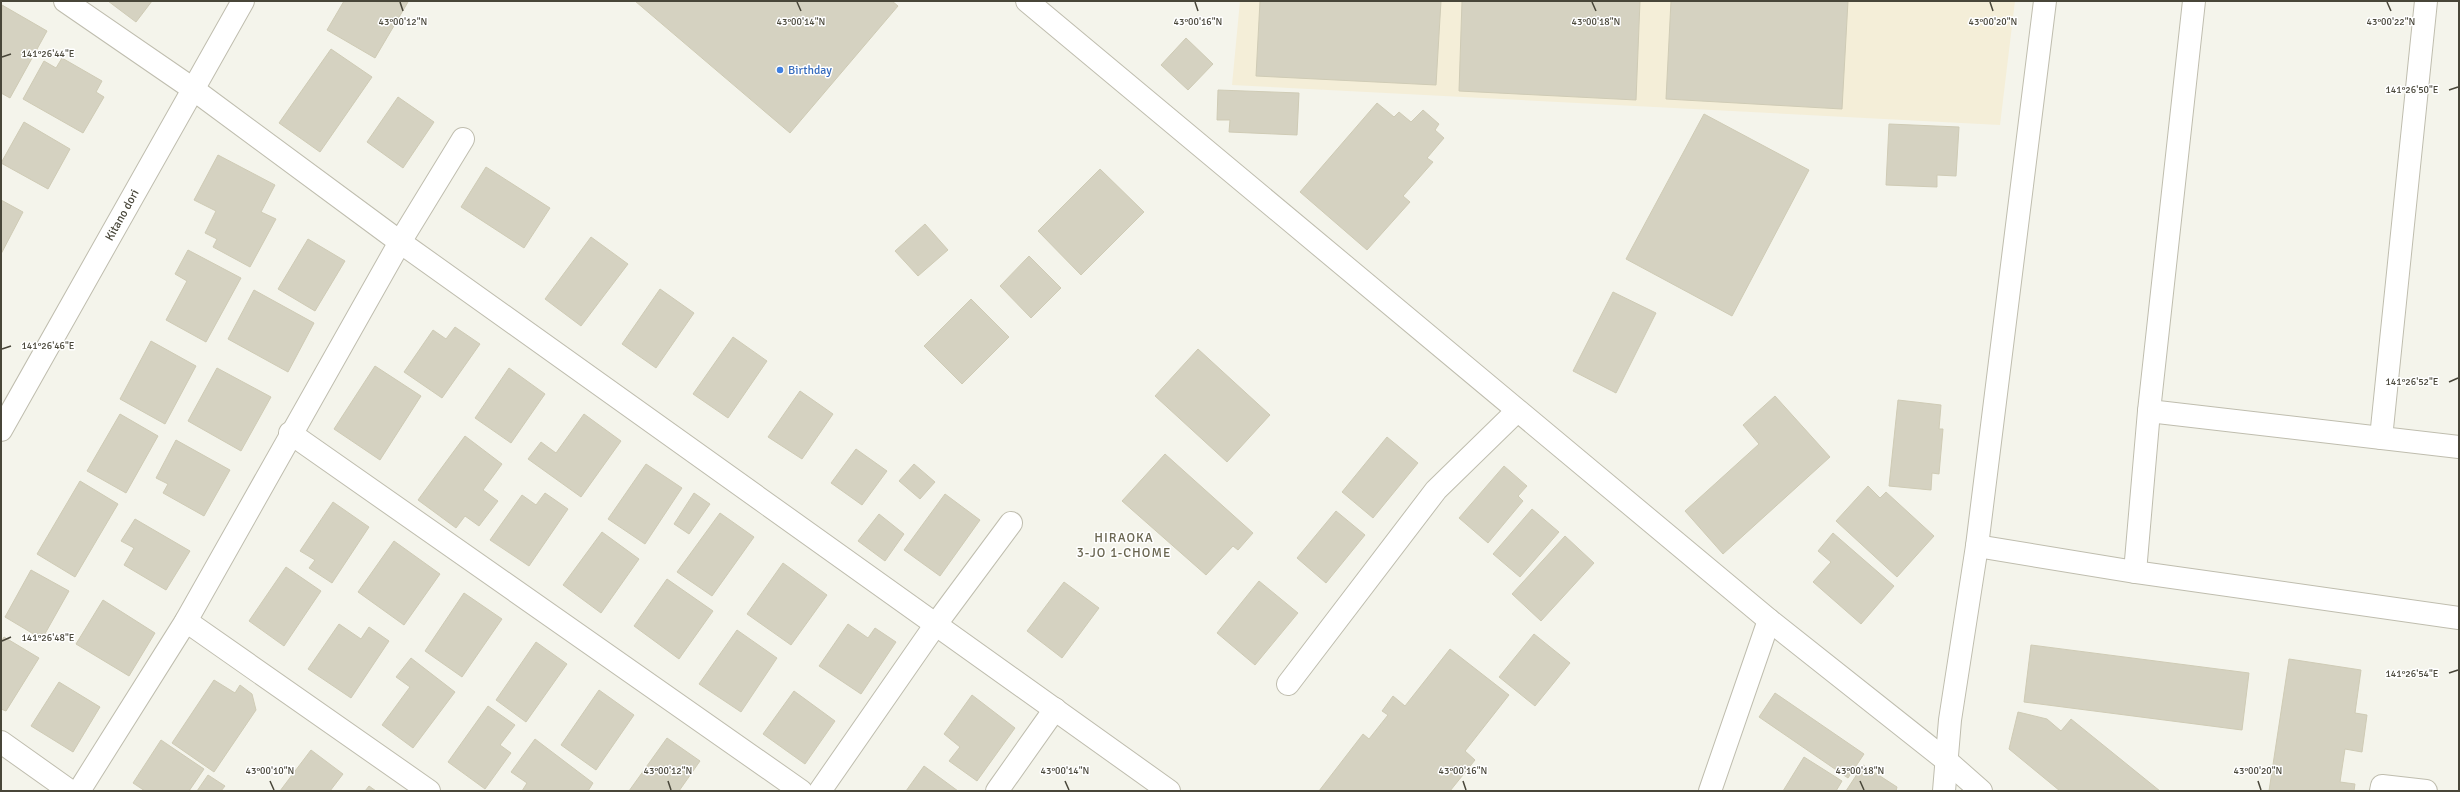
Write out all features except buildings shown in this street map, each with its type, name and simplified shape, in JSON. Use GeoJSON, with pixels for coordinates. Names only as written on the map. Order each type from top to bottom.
{"type":"FeatureCollection","features":[{"type":"Feature","properties":{"kind":"street"},"geometry":{"type":"LineString","coordinates":[[65,1],[193,89],[400,242],[1169,791]]}},
{"type":"Feature","properties":{"kind":"street","name":"Kitano dori"},"geometry":{"type":"LineString","coordinates":[[1,430],[243,1]]}},
{"type":"Feature","properties":{"kind":"street"},"geometry":{"type":"LineString","coordinates":[[1027,1],[1769,620],[1947,761],[1981,791]]}},
{"type":"Feature","properties":{"kind":"street"},"geometry":{"type":"LineString","coordinates":[[1944,791],[1950,720],[1976,546],[2045,1]]}},
{"type":"Feature","properties":{"kind":"street"},"geometry":{"type":"LineString","coordinates":[[2135,572],[2149,411],[2194,1]]}},
{"type":"Feature","properties":{"kind":"street"},"geometry":{"type":"LineString","coordinates":[[2381,438],[2426,1]]}},
{"type":"Feature","properties":{"kind":"street"},"geometry":{"type":"LineString","coordinates":[[79,791],[186,621],[290,433],[400,242],[463,139]]}},
{"type":"Feature","properties":{"kind":"street"},"geometry":{"type":"LineString","coordinates":[[1288,684],[1436,490],[1517,411]]}},
{"type":"Feature","properties":{"kind":"street"},"geometry":{"type":"LineString","coordinates":[[2149,411],[2459,448]]}},
{"type":"Feature","properties":{"kind":"street"},"geometry":{"type":"LineString","coordinates":[[290,433],[801,791]]}},
{"type":"Feature","properties":{"kind":"street"},"geometry":{"type":"LineString","coordinates":[[820,791],[936,624],[1011,523]]}},
{"type":"Feature","properties":{"kind":"street"},"geometry":{"type":"LineString","coordinates":[[1976,546],[2135,572],[2459,618]]}},
{"type":"Feature","properties":{"kind":"street"},"geometry":{"type":"LineString","coordinates":[[1710,791],[1769,620]]}},
{"type":"Feature","properties":{"kind":"street"},"geometry":{"type":"LineString","coordinates":[[186,621],[429,791]]}},
{"type":"Feature","properties":{"kind":"street"},"geometry":{"type":"LineString","coordinates":[[997,791],[1055,709]]}},
{"type":"Feature","properties":{"kind":"street"},"geometry":{"type":"LineString","coordinates":[[1,742],[70,791]]}},
{"type":"Feature","properties":{"kind":"street"},"geometry":{"type":"LineString","coordinates":[[2381,791],[2382,786],[2426,791]]}},
{"type":"Feature","properties":{"kind":"shaded area"},"geometry":{"type":"Polygon","coordinates":[[[1240,1],[2015,1],[2000,125],[1232,85],[1240,1]]]}},
{"type":"Feature","properties":{"kind":"place","name":"Birthday"},"geometry":{"type":"Point","coordinates":[780,70]}},
{"type":"Feature","properties":{"kind":"district","name":"HIRAOKA 3-JO 1-CHOME"},"geometry":{"type":"Point","coordinates":[1124,544]}}]}
